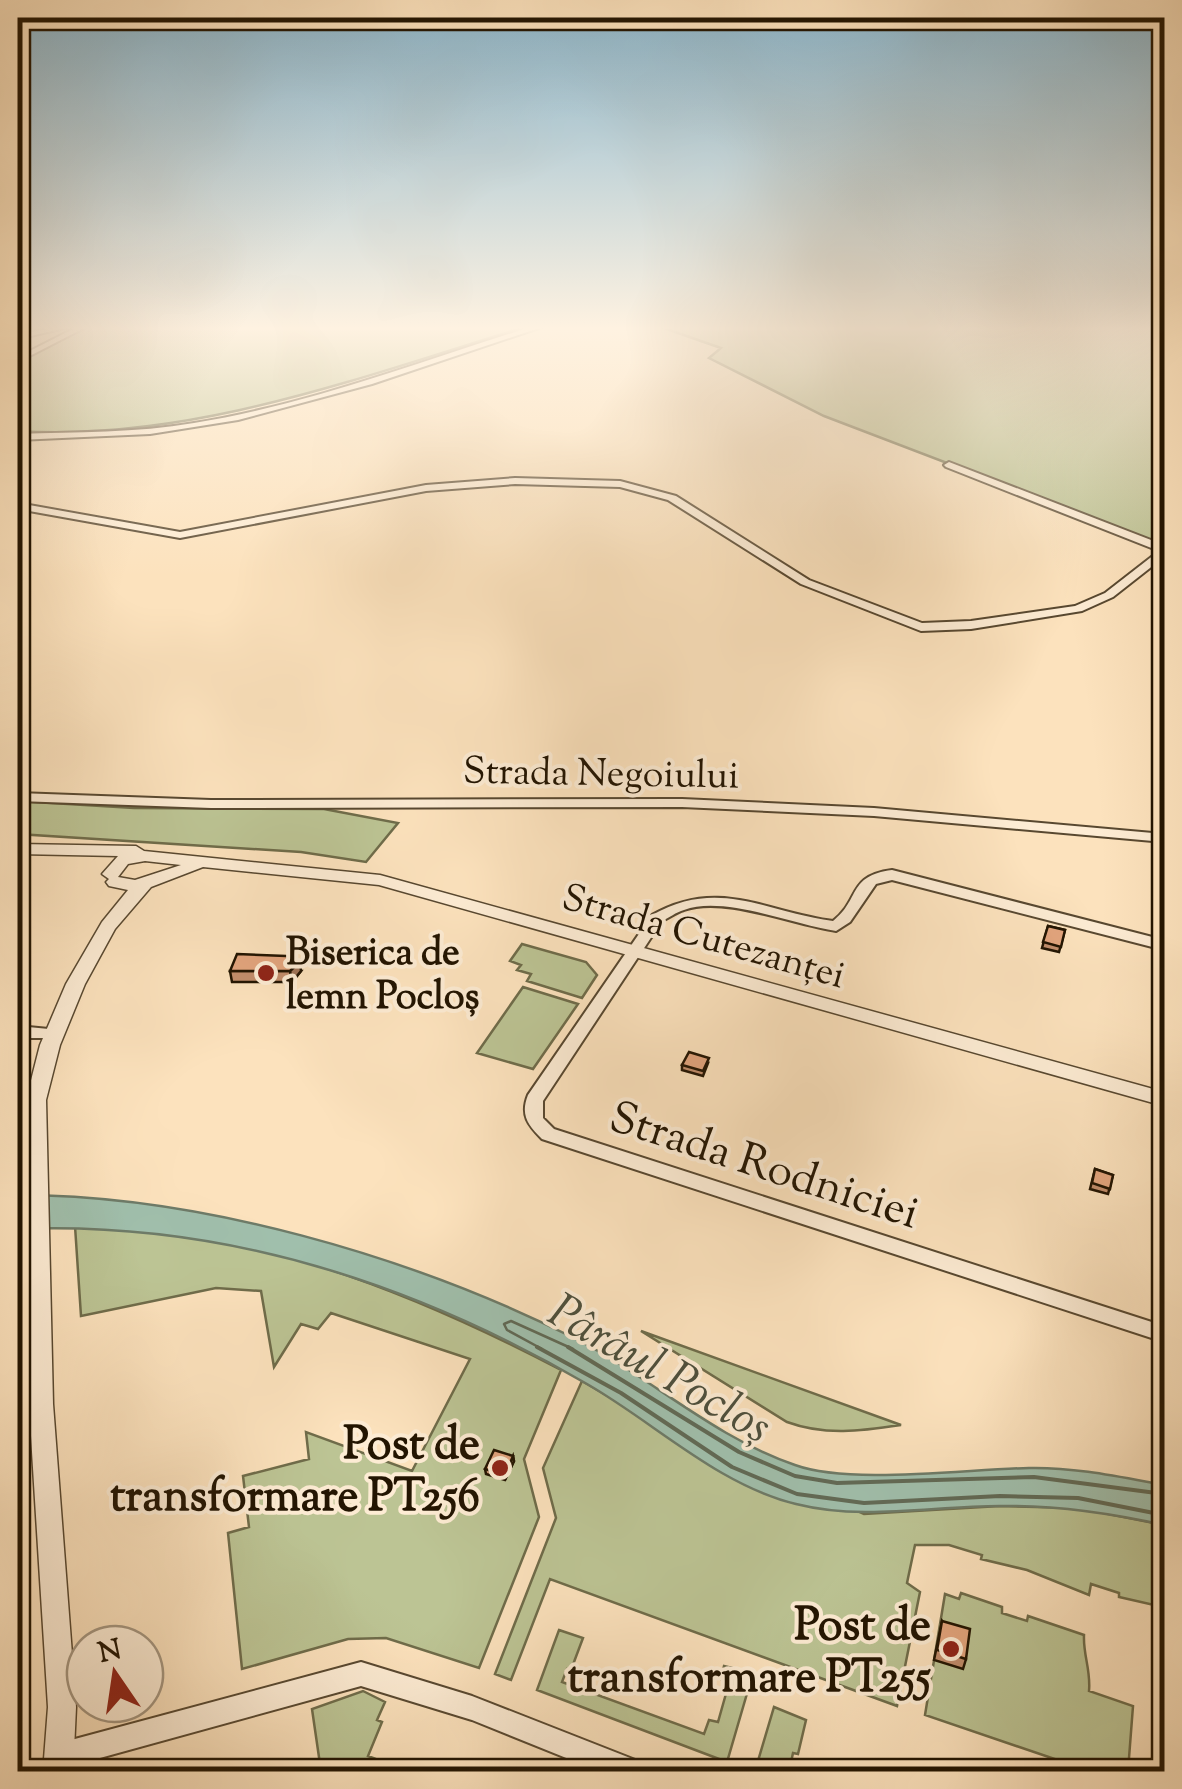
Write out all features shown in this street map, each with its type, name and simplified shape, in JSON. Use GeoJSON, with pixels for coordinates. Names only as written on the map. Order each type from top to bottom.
{"type":"FeatureCollection","features":[{"type":"Feature","properties":{"kind":"street"},"geometry":{"type":"LineString","coordinates":[[18,437],[164,429],[264,409]]}},
{"type":"Feature","properties":{"kind":"street"},"geometry":{"type":"LineString","coordinates":[[18,506],[180,535],[426,488],[514,481],[585,480],[620,484],[672,498],[805,582],[922,627],[971,625],[1078,609],[1109,595],[1164,550],[948,464]]}},
{"type":"Feature","properties":{"kind":"street","name":"Strada Negoiului"},"geometry":{"type":"LineString","coordinates":[[18,796],[311,805],[393,801],[682,803],[874,812],[1164,838]]}},
{"type":"Feature","properties":{"kind":"street"},"geometry":{"type":"LineString","coordinates":[[18,850],[147,852],[220,863]]}},
{"type":"Feature","properties":{"kind":"street","name":"Strada Cutezanței"},"geometry":{"type":"LineString","coordinates":[[18,850],[144,856],[380,880],[1164,1100]]}},
{"type":"Feature","properties":{"kind":"street","name":"Strada Cutezanței"},"geometry":{"type":"LineString","coordinates":[[74,854],[99,863],[113,878]]}},
{"type":"Feature","properties":{"kind":"street"},"geometry":{"type":"LineString","coordinates":[[112,918],[162,868],[144,856],[122,860],[113,878],[117,899],[112,918],[42,1061],[36,1100],[36,1238],[28,1334],[41,1404],[62,1706],[59,1764],[361,1674],[472,1708],[634,1772]]}},
{"type":"Feature","properties":{"kind":"street","name":"Strada Cutezanței"},"geometry":{"type":"LineString","coordinates":[[150,881],[182,868],[220,863]]}},
{"type":"Feature","properties":{"kind":"street","name":"Strada Rodniciei"},"geometry":{"type":"LineString","coordinates":[[1164,945],[892,875],[867,880],[846,920],[836,926],[719,900],[690,900],[657,918],[534,1100],[534,1120],[548,1134],[1164,1334]]}},
{"type":"Feature","properties":{"kind":"street"},"geometry":{"type":"LineString","coordinates":[[113,878],[128,886],[150,881]]}},
{"type":"Feature","properties":{"kind":"street"},"geometry":{"type":"LineString","coordinates":[[18,1032],[54,1034]]}},
{"type":"Feature","properties":{"kind":"shaded area"},"geometry":{"type":"Polygon","coordinates":[[[18,409],[240,409],[148,426],[83,432],[18,431],[18,409]]]}},
{"type":"Feature","properties":{"kind":"shaded area"},"geometry":{"type":"Polygon","coordinates":[[[811,409],[1164,409],[1164,546],[811,409]]]}},
{"type":"Feature","properties":{"kind":"shaded area"},"geometry":{"type":"Polygon","coordinates":[[[18,801],[134,808],[324,809],[398,823],[366,862],[301,852],[18,834],[18,801]]]}},
{"type":"Feature","properties":{"kind":"shaded area"},"geometry":{"type":"Polygon","coordinates":[[[522,944],[586,962],[597,975],[582,998],[527,981],[531,974],[517,970],[521,965],[510,961],[522,944]]]}},
{"type":"Feature","properties":{"kind":"shaded area"},"geometry":{"type":"Polygon","coordinates":[[[523,987],[578,1004],[533,1069],[477,1053],[523,987]]]}},
{"type":"Feature","properties":{"kind":"shaded area"},"geometry":{"type":"Polygon","coordinates":[[[75,1226],[202,1237],[326,1268],[446,1314],[561,1370],[524,1459],[539,1517],[479,1668],[386,1638],[348,1639],[242,1669],[228,1533],[249,1527],[243,1476],[309,1459],[306,1432],[412,1471],[470,1359],[331,1313],[318,1329],[301,1324],[274,1367],[261,1291],[216,1288],[81,1316],[75,1226]]]}},
{"type":"Feature","properties":{"kind":"shaded area"},"geometry":{"type":"Polygon","coordinates":[[[641,1331],[901,1425],[829,1431],[787,1422],[641,1331]]]}},
{"type":"Feature","properties":{"kind":"shaded area"},"geometry":{"type":"Polygon","coordinates":[[[582,1381],[616,1401],[864,1514],[1000,1506],[1078,1508],[1164,1525],[1164,1612],[1163,1607],[1119,1597],[1119,1593],[1091,1584],[1089,1595],[949,1545],[915,1545],[907,1583],[920,1592],[897,1706],[550,1579],[511,1680],[495,1674],[556,1518],[543,1468],[582,1381]]]}},
{"type":"Feature","properties":{"kind":"shaded area"},"geometry":{"type":"Polygon","coordinates":[[[961,1593],[1002,1607],[1002,1613],[1027,1621],[1028,1616],[1084,1635],[1089,1691],[1133,1706],[1128,1771],[1090,1771],[925,1715],[945,1594],[959,1599],[961,1593]]]}},
{"type":"Feature","properties":{"kind":"shaded area"},"geometry":{"type":"Polygon","coordinates":[[[559,1630],[583,1638],[562,1682],[704,1734],[709,1720],[718,1722],[729,1683],[721,1679],[724,1666],[753,1673],[727,1762],[537,1690],[559,1630]]]}},
{"type":"Feature","properties":{"kind":"shaded area"},"geometry":{"type":"Polygon","coordinates":[[[363,1691],[385,1702],[377,1720],[382,1722],[368,1756],[406,1771],[321,1771],[312,1709],[363,1691]]]}},
{"type":"Feature","properties":{"kind":"shaded area"},"geometry":{"type":"Polygon","coordinates":[[[774,1707],[806,1720],[798,1754],[793,1753],[790,1767],[801,1771],[755,1771],[774,1707]]]}},
{"type":"Feature","properties":{"kind":"water","name":"Pârâul Pocloș"},"geometry":{"type":"Polygon","coordinates":[[[18,1195],[158,1206],[230,1219],[373,1256],[443,1281],[572,1337],[736,1439],[795,1465],[846,1474],[1029,1468],[1114,1476],[1164,1485],[1164,1525],[1042,1507],[872,1512],[796,1504],[740,1483],[587,1384],[521,1348],[384,1288],[313,1265],[168,1236],[94,1229],[18,1229],[18,1195]]]}},
{"type":"Feature","properties":{"kind":"building"},"geometry":{"type":"Polygon","coordinates":[[[1048,926],[1065,930],[1061,947],[1043,942],[1048,926]]]}},
{"type":"Feature","properties":{"kind":"building"},"geometry":{"type":"Polygon","coordinates":[[[237,954],[286,956],[300,961],[290,971],[230,971],[237,954]]]}},
{"type":"Feature","properties":{"kind":"building"},"geometry":{"type":"Polygon","coordinates":[[[689,1052],[709,1058],[703,1071],[682,1065],[689,1052]]]}},
{"type":"Feature","properties":{"kind":"building"},"geometry":{"type":"Polygon","coordinates":[[[1095,1169],[1113,1175],[1110,1189],[1092,1183],[1095,1169]]]}},
{"type":"Feature","properties":{"kind":"building","name":"Post de transformare PT256"},"geometry":{"type":"Polygon","coordinates":[[[494,1450],[513,1456],[505,1475],[485,1469],[494,1450]]]}},
{"type":"Feature","properties":{"kind":"building"},"geometry":{"type":"Polygon","coordinates":[[[942,1621],[970,1629],[966,1659],[937,1650],[942,1621]]]}},
{"type":"Feature","properties":{"kind":"place","name":"Biserica de lemn Pocloș"},"geometry":{"type":"Point","coordinates":[266,973]}},
{"type":"Feature","properties":{"kind":"place","name":"Post de transformare PT256"},"geometry":{"type":"Point","coordinates":[500,1468]}},
{"type":"Feature","properties":{"kind":"place","name":"Post de transformare PT255"},"geometry":{"type":"Point","coordinates":[951,1649]}}]}
